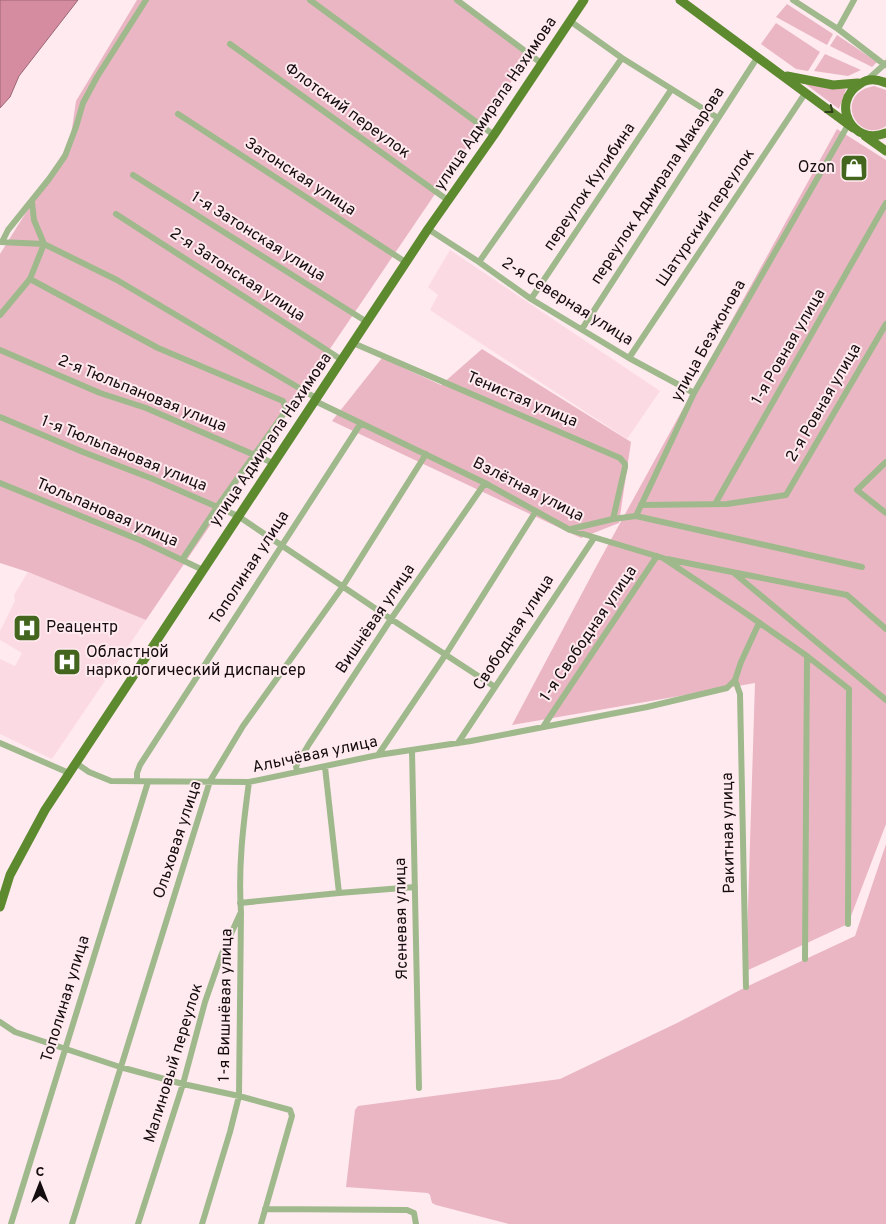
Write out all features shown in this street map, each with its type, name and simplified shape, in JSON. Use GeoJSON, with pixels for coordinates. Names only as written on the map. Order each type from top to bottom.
{"type":"FeatureCollection","features":[{"type":"Feature","properties":{"kind":"main road","name":"улица Адмирала Нахимова"},"geometry":{"type":"LineString","coordinates":[[0,907],[10,875],[45,810],[428,230],[584,0]]}},
{"type":"Feature","properties":{"kind":"main road"},"geometry":{"type":"LineString","coordinates":[[680,0],[886,151]]}},
{"type":"Feature","properties":{"kind":"main road"},"geometry":{"type":"LineString","coordinates":[[778,72],[820,84],[844,85],[874,80],[886,83]]}},
{"type":"Feature","properties":{"kind":"main road"},"geometry":{"type":"LineString","coordinates":[[851,126],[847,119],[845,108],[847,97],[853,88],[865,81]]}},
{"type":"Feature","properties":{"kind":"main road"},"geometry":{"type":"LineString","coordinates":[[862,134],[873,136],[886,133]]}},
{"type":"Feature","properties":{"kind":"street"},"geometry":{"type":"LineString","coordinates":[[44,244],[1,242],[8,230],[32,202],[65,156],[86,97],[146,0]]}},
{"type":"Feature","properties":{"kind":"street"},"geometry":{"type":"LineString","coordinates":[[310,0],[494,135]]}},
{"type":"Feature","properties":{"kind":"street"},"geometry":{"type":"LineString","coordinates":[[457,0],[542,63]]}},
{"type":"Feature","properties":{"kind":"street"},"geometry":{"type":"LineString","coordinates":[[838,29],[854,0]]}},
{"type":"Feature","properties":{"kind":"street"},"geometry":{"type":"LineString","coordinates":[[795,1],[838,29],[885,64],[865,81]]}},
{"type":"Feature","properties":{"kind":"street"},"geometry":{"type":"LineString","coordinates":[[570,21],[622,58],[718,118]]}},
{"type":"Feature","properties":{"kind":"street","name":"Флотский переулок"},"geometry":{"type":"LineString","coordinates":[[230,44],[449,201]]}},
{"type":"Feature","properties":{"kind":"street"},"geometry":{"type":"LineString","coordinates":[[479,262],[622,58]]}},
{"type":"Feature","properties":{"kind":"street","name":"переулок Адмирала Макарова"},"geometry":{"type":"LineString","coordinates":[[582,329],[758,58]]}},
{"type":"Feature","properties":{"kind":"street","name":"переулок Кулибина"},"geometry":{"type":"LineString","coordinates":[[531,299],[671,90]]}},
{"type":"Feature","properties":{"kind":"street","name":"Шатурский переулок"},"geometry":{"type":"LineString","coordinates":[[629,358],[806,92]]}},
{"type":"Feature","properties":{"kind":"street","name":"Затонская улица"},"geometry":{"type":"LineString","coordinates":[[178,114],[407,263]]}},
{"type":"Feature","properties":{"kind":"street","name":"улица Безжонова"},"geometry":{"type":"LineString","coordinates":[[636,516],[694,393],[851,126]]}},
{"type":"Feature","properties":{"kind":"street","name":"1-я Затонская улица"},"geometry":{"type":"LineString","coordinates":[[133,175],[367,322]]}},
{"type":"Feature","properties":{"kind":"street"},"geometry":{"type":"LineString","coordinates":[[0,315],[30,279],[44,244],[34,220],[32,202]]}},
{"type":"Feature","properties":{"kind":"street","name":"1-я Ровная улица"},"geometry":{"type":"LineString","coordinates":[[716,504],[886,203]]}},
{"type":"Feature","properties":{"kind":"street","name":"2-я Затонская улица"},"geometry":{"type":"LineString","coordinates":[[116,214],[342,360]]}},
{"type":"Feature","properties":{"kind":"street","name":"2-я Северная улица"},"geometry":{"type":"LineString","coordinates":[[428,230],[479,262],[531,299],[629,358],[694,393]]}},
{"type":"Feature","properties":{"kind":"street","name":"Взлётная улица"},"geometry":{"type":"LineString","coordinates":[[44,244],[117,280],[316,399],[485,483],[570,530],[660,557],[807,656],[849,689],[848,924]]}},
{"type":"Feature","properties":{"kind":"street"},"geometry":{"type":"LineString","coordinates":[[30,279],[158,348],[283,401],[286,408],[285,412],[217,507],[182,560]]}},
{"type":"Feature","properties":{"kind":"street","name":"2-я Ровная улица"},"geometry":{"type":"LineString","coordinates":[[716,504],[786,496],[886,324]]}},
{"type":"Feature","properties":{"kind":"street","name":"Тенистая улица"},"geometry":{"type":"LineString","coordinates":[[353,343],[620,458],[625,468],[613,519]]}},
{"type":"Feature","properties":{"kind":"street","name":"2-я Тюльпановая улица"},"geometry":{"type":"LineString","coordinates":[[0,350],[100,393],[146,408],[273,463]]}},
{"type":"Feature","properties":{"kind":"street","name":"1-я Тюльпановая улица"},"geometry":{"type":"LineString","coordinates":[[0,417],[153,479],[238,516],[391,620],[495,687]]}},
{"type":"Feature","properties":{"kind":"street","name":"Тополиная улица"},"geometry":{"type":"LineString","coordinates":[[138,782],[137,773],[140,764],[361,423]]}},
{"type":"Feature","properties":{"kind":"street","name":"Ольховая улица"},"geometry":{"type":"LineString","coordinates":[[72,1224],[210,781],[243,726],[343,586],[426,454]]}},
{"type":"Feature","properties":{"kind":"street"},"geometry":{"type":"LineString","coordinates":[[886,462],[857,490],[886,513]]}},
{"type":"Feature","properties":{"kind":"street","name":"Тюльпановая улица"},"geometry":{"type":"LineString","coordinates":[[0,483],[142,541],[203,570]]}},
{"type":"Feature","properties":{"kind":"street","name":"Вишнёвая улица"},"geometry":{"type":"LineString","coordinates":[[297,772],[296,766],[309,744],[485,483]]}},
{"type":"Feature","properties":{"kind":"street"},"geometry":{"type":"LineString","coordinates":[[642,505],[716,504]]}},
{"type":"Feature","properties":{"kind":"street"},"geometry":{"type":"LineString","coordinates":[[378,755],[446,654],[536,512]]}},
{"type":"Feature","properties":{"kind":"street"},"geometry":{"type":"LineString","coordinates":[[570,530],[613,519],[636,516],[862,566]]}},
{"type":"Feature","properties":{"kind":"street","name":"Свободная улица"},"geometry":{"type":"LineString","coordinates":[[458,743],[594,538]]}},
{"type":"Feature","properties":{"kind":"street"},"geometry":{"type":"LineString","coordinates":[[660,557],[847,595],[886,629]]}},
{"type":"Feature","properties":{"kind":"street","name":"1-я Свободная улица"},"geometry":{"type":"LineString","coordinates":[[544,727],[660,557]]}},
{"type":"Feature","properties":{"kind":"street"},"geometry":{"type":"LineString","coordinates":[[732,572],[886,700]]}},
{"type":"Feature","properties":{"kind":"street"},"geometry":{"type":"LineString","coordinates":[[735,680],[741,662],[759,624]]}},
{"type":"Feature","properties":{"kind":"street"},"geometry":{"type":"LineString","coordinates":[[805,959],[807,656]]}},
{"type":"Feature","properties":{"kind":"street","name":"Алычёвая улица"},"geometry":{"type":"LineString","coordinates":[[76,763],[89,772],[111,781],[249,782],[378,755],[458,743],[647,707],[724,689],[735,680]]}},
{"type":"Feature","properties":{"kind":"street","name":"Ракитная улица"},"geometry":{"type":"LineString","coordinates":[[735,680],[740,694],[746,987]]}},
{"type":"Feature","properties":{"kind":"street"},"geometry":{"type":"LineString","coordinates":[[0,743],[69,773]]}},
{"type":"Feature","properties":{"kind":"street","name":"Ясеневая улица"},"geometry":{"type":"LineString","coordinates":[[412,750],[419,1088]]}},
{"type":"Feature","properties":{"kind":"street"},"geometry":{"type":"LineString","coordinates":[[325,767],[339,893]]}},
{"type":"Feature","properties":{"kind":"street","name":"Тополиная улица"},"geometry":{"type":"LineString","coordinates":[[10,1224],[148,782]]}},
{"type":"Feature","properties":{"kind":"street","name":"1-я Вишнёвая улица"},"geometry":{"type":"LineString","coordinates":[[202,1224],[239,1096],[241,912],[239,882],[242,832],[249,782]]}},
{"type":"Feature","properties":{"kind":"street"},"geometry":{"type":"LineString","coordinates":[[240,903],[415,887]]}},
{"type":"Feature","properties":{"kind":"street","name":"Малиновый переулок"},"geometry":{"type":"LineString","coordinates":[[138,1224],[182,1084],[205,1002],[221,956],[241,912]]}},
{"type":"Feature","properties":{"kind":"street"},"geometry":{"type":"LineString","coordinates":[[0,1022],[15,1032],[120,1067],[182,1084],[288,1108],[292,1111],[261,1224]]}},
{"type":"Feature","properties":{"kind":"street"},"geometry":{"type":"LineString","coordinates":[[265,1209],[407,1210],[414,1213],[416,1224]]}},
{"type":"Feature","properties":{"kind":"shaded area"},"geometry":{"type":"Polygon","coordinates":[[[0,0],[78,0],[19,76],[10,97],[0,108],[0,0]]]}},
{"type":"Feature","properties":{"kind":"shaded area"},"geometry":{"type":"Polygon","coordinates":[[[137,0],[454,0],[528,57],[146,620],[28,572],[0,563],[0,254],[70,142],[76,101],[137,0]]]}},
{"type":"Feature","properties":{"kind":"shaded area"},"geometry":{"type":"Polygon","coordinates":[[[787,4],[833,34],[827,45],[776,17],[787,4]]]}},
{"type":"Feature","properties":{"kind":"shaded area"},"geometry":{"type":"Polygon","coordinates":[[[776,23],[820,52],[808,71],[796,69],[761,44],[776,23]]]}},
{"type":"Feature","properties":{"kind":"shaded area"},"geometry":{"type":"Polygon","coordinates":[[[837,35],[877,62],[872,67],[830,46],[837,35]]]}},
{"type":"Feature","properties":{"kind":"shaded area"},"geometry":{"type":"Polygon","coordinates":[[[825,54],[861,70],[848,76],[814,71],[825,54]]]}},
{"type":"Feature","properties":{"kind":"shaded area"},"geometry":{"type":"Polygon","coordinates":[[[804,83],[846,89],[839,109],[804,83]]]}},
{"type":"Feature","properties":{"kind":"shaded area"},"geometry":{"type":"Polygon","coordinates":[[[874,86],[886,90],[886,126],[875,130],[866,129],[858,124],[853,116],[852,107],[854,98],[861,91],[874,86]]]}},
{"type":"Feature","properties":{"kind":"shaded area"},"geometry":{"type":"Polygon","coordinates":[[[837,129],[886,160],[886,824],[848,924],[746,971],[755,683],[512,725],[597,565],[837,129]]]}},
{"type":"Feature","properties":{"kind":"shaded area"},"geometry":{"type":"Polygon","coordinates":[[[450,250],[660,391],[627,439],[430,310],[438,295],[428,287],[450,250]]]}},
{"type":"Feature","properties":{"kind":"shaded area"},"geometry":{"type":"Polygon","coordinates":[[[482,349],[631,442],[619,523],[581,538],[332,421],[382,358],[441,385],[482,349]]]}},
{"type":"Feature","properties":{"kind":"shaded area","name":"Областной наркологический диспансер"},"geometry":{"type":"Polygon","coordinates":[[[28,572],[146,620],[52,759],[0,734],[0,659],[15,666],[22,653],[0,640],[0,631],[15,601],[14,595],[28,572]]]}},
{"type":"Feature","properties":{"kind":"shaded area"},"geometry":{"type":"Polygon","coordinates":[[[886,844],[886,1224],[509,1224],[436,1205],[432,1203],[428,1193],[346,1187],[355,1110],[358,1106],[560,1079],[677,1023],[746,987],[855,936],[886,844]]]}},
{"type":"Feature","properties":{"kind":"place","name":"Ozon"},"geometry":{"type":"Point","coordinates":[854,168]}},
{"type":"Feature","properties":{"kind":"place","name":"Реацентр"},"geometry":{"type":"Point","coordinates":[27,628]}},
{"type":"Feature","properties":{"kind":"place","name":"Областной наркологический диспансер"},"geometry":{"type":"Point","coordinates":[67,662]}}]}
